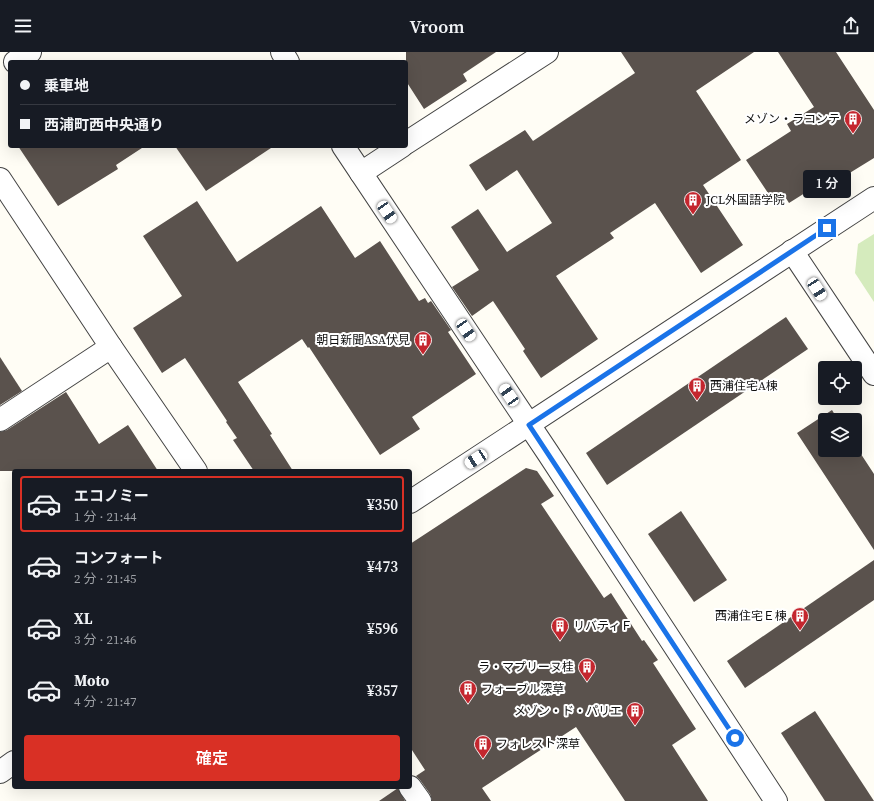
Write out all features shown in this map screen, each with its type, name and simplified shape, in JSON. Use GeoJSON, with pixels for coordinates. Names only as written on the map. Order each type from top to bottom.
{"type":"FeatureCollection","features":[{"type":"Feature","properties":{"kind":"street"},"geometry":{"type":"LineString","coordinates":[[18,60],[30,52]]}},
{"type":"Feature","properties":{"kind":"street"},"geometry":{"type":"LineString","coordinates":[[408,142],[547,52]]}},
{"type":"Feature","properties":{"kind":"street"},"geometry":{"type":"LineString","coordinates":[[344,148],[529,425],[776,801]]}},
{"type":"Feature","properties":{"kind":"street"},"geometry":{"type":"LineString","coordinates":[[361,173],[399,148]]}},
{"type":"Feature","properties":{"kind":"street"},"geometry":{"type":"LineString","coordinates":[[0,179],[111,348],[195,469]]}},
{"type":"Feature","properties":{"kind":"street"},"geometry":{"type":"LineString","coordinates":[[412,501],[874,198]]}},
{"type":"Feature","properties":{"kind":"street"},"geometry":{"type":"LineString","coordinates":[[792,251],[874,374]]}},
{"type":"Feature","properties":{"kind":"street"},"geometry":{"type":"LineString","coordinates":[[0,420],[111,348]]}},
{"type":"Feature","properties":{"kind":"street"},"geometry":{"type":"LineString","coordinates":[[0,772],[12,763]]}},
{"type":"Feature","properties":{"kind":"street"},"geometry":{"type":"LineString","coordinates":[[411,789],[420,801]]}},
{"type":"Feature","properties":{"kind":"green space"},"geometry":{"type":"Polygon","coordinates":[[[874,234],[874,302],[855,273],[858,244],[874,234]]]}},
{"type":"Feature","properties":{"kind":"building"},"geometry":{"type":"Polygon","coordinates":[[[406,52],[496,52],[463,74],[467,81],[424,109],[408,84],[408,60],[406,60],[406,52]]]}},
{"type":"Feature","properties":{"kind":"building"},"geometry":{"type":"Polygon","coordinates":[[[621,52],[754,52],[696,91],[741,160],[703,185],[743,245],[701,273],[655,203],[610,233],[614,238],[556,276],[598,339],[541,378],[523,351],[525,349],[493,301],[472,316],[452,287],[479,270],[451,227],[478,209],[507,252],[552,223],[517,170],[486,191],[469,165],[525,130],[533,141],[635,73],[621,52]]]}},
{"type":"Feature","properties":{"kind":"building"},"geometry":{"type":"Polygon","coordinates":[[[778,52],[836,52],[874,110],[874,158],[848,174],[850,177],[830,190],[824,181],[789,203],[784,195],[774,202],[746,160],[791,131],[787,124],[814,107],[778,52]]]}},
{"type":"Feature","properties":{"kind":"building"},"geometry":{"type":"Polygon","coordinates":[[[19,148],[142,148],[116,165],[118,169],[58,206],[19,148]]]}},
{"type":"Feature","properties":{"kind":"building"},"geometry":{"type":"Polygon","coordinates":[[[176,148],[271,148],[206,191],[176,148]]]}},
{"type":"Feature","properties":{"kind":"building"},"geometry":{"type":"Polygon","coordinates":[[[197,201],[237,262],[321,206],[355,258],[380,241],[419,301],[425,298],[428,303],[431,301],[451,330],[448,332],[476,374],[412,417],[420,429],[380,455],[309,347],[308,348],[302,339],[238,382],[272,434],[270,435],[292,469],[253,469],[233,440],[237,438],[226,422],[227,421],[185,358],[162,373],[133,328],[182,296],[143,236],[197,201]]]}},
{"type":"Feature","properties":{"kind":"building","name":"西浦住宅A棟"},"geometry":{"type":"Polygon","coordinates":[[[786,317],[808,349],[607,485],[586,453],[786,317]]]}},
{"type":"Feature","properties":{"kind":"building"},"geometry":{"type":"Polygon","coordinates":[[[0,357],[22,391],[0,405],[0,357]]]}},
{"type":"Feature","properties":{"kind":"building"},"geometry":{"type":"Polygon","coordinates":[[[66,392],[99,444],[128,425],[157,469],[12,469],[12,471],[0,471],[0,432],[7,430],[66,392]]]}},
{"type":"Feature","properties":{"kind":"building"},"geometry":{"type":"Polygon","coordinates":[[[818,419],[818,457],[862,457],[862,456],[874,474],[874,550],[797,433],[818,419]]]}},
{"type":"Feature","properties":{"kind":"building"},"geometry":{"type":"Polygon","coordinates":[[[526,468],[537,471],[554,496],[541,504],[604,598],[611,593],[642,641],[644,640],[658,660],[653,663],[696,729],[672,745],[708,801],[625,801],[576,727],[482,788],[491,801],[432,801],[430,794],[416,776],[425,770],[412,750],[412,543],[526,468]]]}},
{"type":"Feature","properties":{"kind":"building"},"geometry":{"type":"Polygon","coordinates":[[[681,511],[727,580],[694,602],[648,534],[681,511]]]}},
{"type":"Feature","properties":{"kind":"building","name":"西浦住宅Ｅ棟"},"geometry":{"type":"Polygon","coordinates":[[[874,560],[874,600],[745,688],[727,661],[874,560]]]}},
{"type":"Feature","properties":{"kind":"building"},"geometry":{"type":"Polygon","coordinates":[[[815,711],[874,801],[825,801],[781,733],[815,711]]]}},
{"type":"Feature","properties":{"kind":"building"},"geometry":{"type":"Polygon","coordinates":[[[399,789],[405,801],[379,801],[399,789]]]}},
{"type":"Feature","properties":{"kind":"place","name":"メゾン・ラコンテ"},"geometry":{"type":"Point","coordinates":[853,134]}},
{"type":"Feature","properties":{"kind":"place","name":"JCL外国語学院"},"geometry":{"type":"Point","coordinates":[693,215]}},
{"type":"Feature","properties":{"kind":"place","name":"朝日新聞ASA伏見"},"geometry":{"type":"Point","coordinates":[423,355]}},
{"type":"Feature","properties":{"kind":"place","name":"西浦住宅A棟"},"geometry":{"type":"Point","coordinates":[697,401]}},
{"type":"Feature","properties":{"kind":"place","name":"西浦住宅Ｅ棟"},"geometry":{"type":"Point","coordinates":[800,631]}},
{"type":"Feature","properties":{"kind":"place","name":"リバティＦ"},"geometry":{"type":"Point","coordinates":[560,641]}},
{"type":"Feature","properties":{"kind":"place","name":"ラ・マプリーヌ桂"},"geometry":{"type":"Point","coordinates":[587,682]}},
{"type":"Feature","properties":{"kind":"place","name":"フォーブル深草"},"geometry":{"type":"Point","coordinates":[468,704]}},
{"type":"Feature","properties":{"kind":"place","name":"メゾン・ド・パリエ"},"geometry":{"type":"Point","coordinates":[635,726]}},
{"type":"Feature","properties":{"kind":"place","name":"フォレスト深草"},"geometry":{"type":"Point","coordinates":[483,759]}},
{"type":"Feature","properties":{"kind":"route"},"geometry":{"type":"LineString","coordinates":[[735,738],[529,425],[827,228]]}}]}
